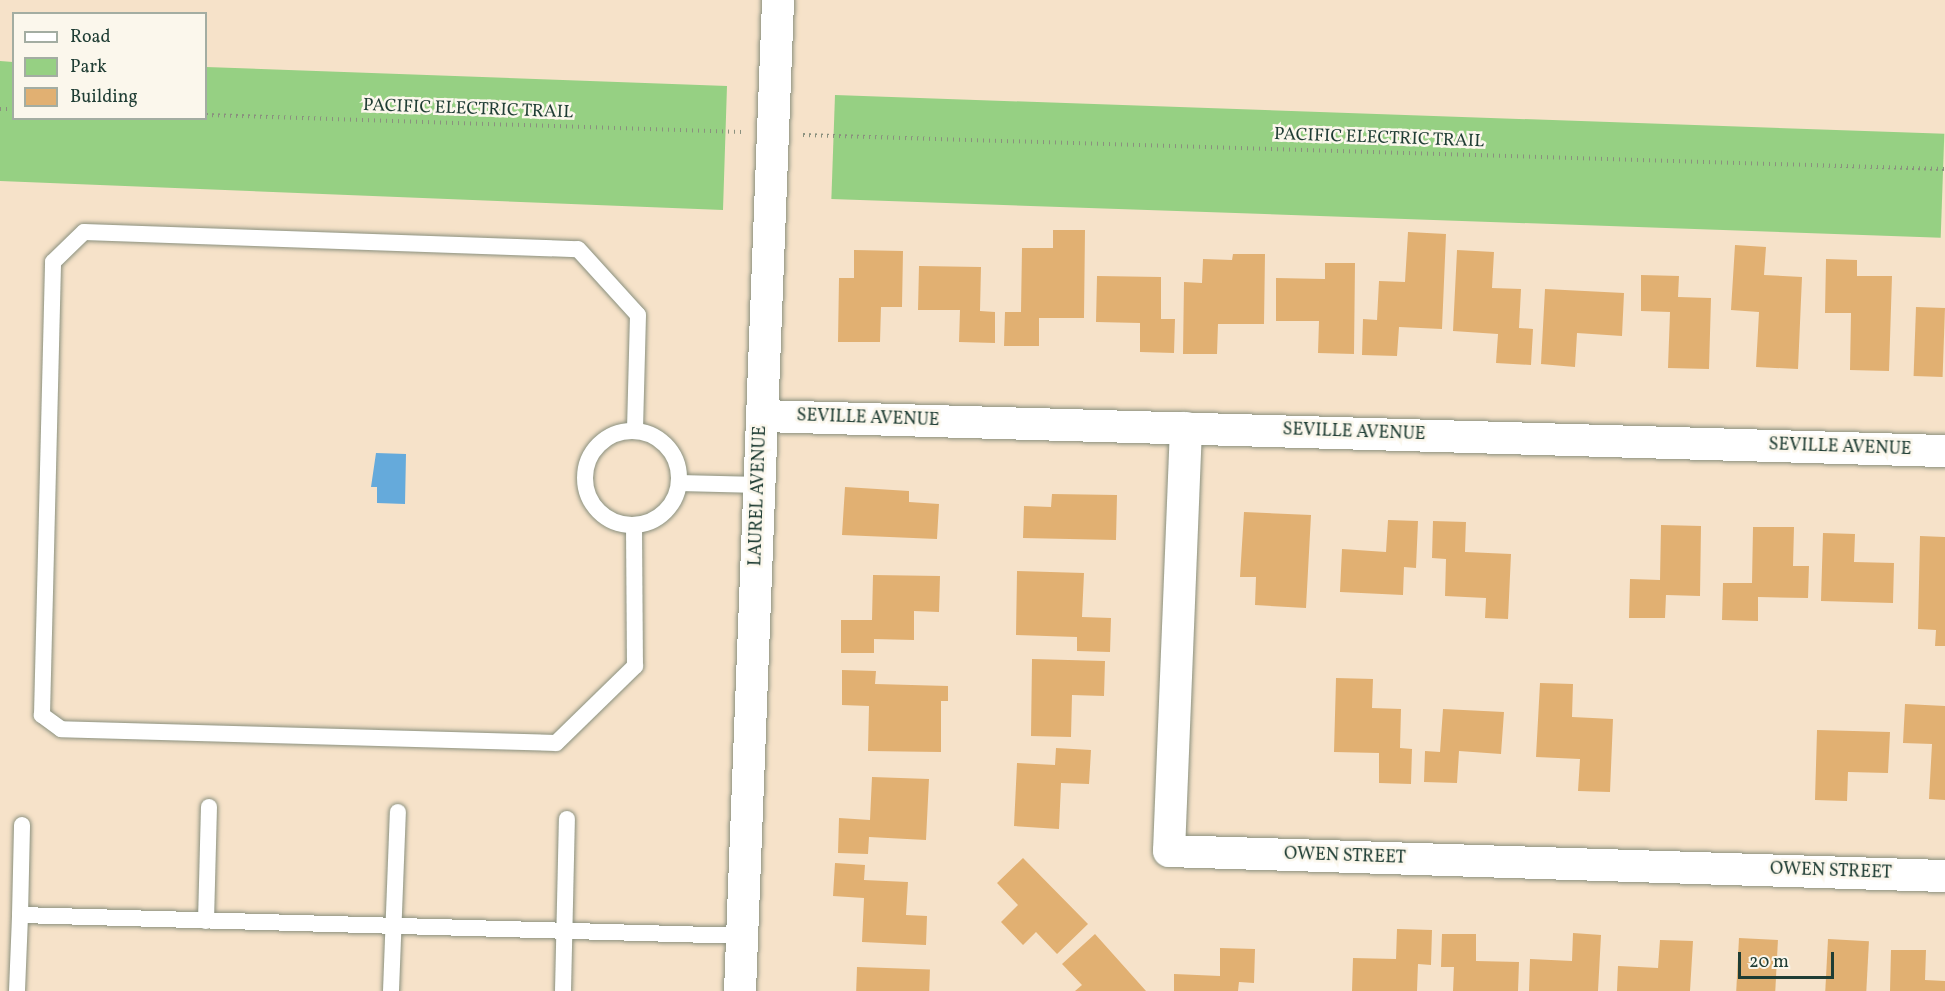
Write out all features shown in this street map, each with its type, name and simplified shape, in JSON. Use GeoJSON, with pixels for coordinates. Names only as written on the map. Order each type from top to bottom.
{"type":"FeatureCollection","features":[{"type":"Feature","properties":{"kind":"street","name":"LAUREL AVENUE"},"geometry":{"type":"LineString","coordinates":[[741,991],[778,0]]}},
{"type":"Feature","properties":{"kind":"street","name":"SEVILLE AVENUE"},"geometry":{"type":"LineString","coordinates":[[763,416],[1945,451]]}},
{"type":"Feature","properties":{"kind":"street","name":"OWEN STREET"},"geometry":{"type":"LineString","coordinates":[[1186,428],[1169,851],[1945,876]]}},
{"type":"Feature","properties":{"kind":"lane"},"geometry":{"type":"LineString","coordinates":[[634,526],[635,666],[556,743],[61,729],[42,715],[53,262],[84,232],[578,249],[638,315],[635,431]]}},
{"type":"Feature","properties":{"kind":"lane"},"geometry":{"type":"LineString","coordinates":[[635,431],[663,442],[678,468],[679,483],[670,507],[634,526],[605,517],[594,507],[584,478],[587,463],[606,438],[635,431]]}},
{"type":"Feature","properties":{"kind":"lane"},"geometry":{"type":"LineString","coordinates":[[679,483],[760,485]]}},
{"type":"Feature","properties":{"kind":"lane"},"geometry":{"type":"LineString","coordinates":[[206,921],[209,807]]}},
{"type":"Feature","properties":{"kind":"lane"},"geometry":{"type":"LineString","coordinates":[[392,991],[398,812]]}},
{"type":"Feature","properties":{"kind":"lane"},"geometry":{"type":"LineString","coordinates":[[563,991],[567,819]]}},
{"type":"Feature","properties":{"kind":"lane"},"geometry":{"type":"LineString","coordinates":[[17,991],[22,825]]}},
{"type":"Feature","properties":{"kind":"lane"},"geometry":{"type":"LineString","coordinates":[[20,915],[743,936]]}},
{"type":"Feature","properties":{"kind":"path","name":"PACIFIC ELECTRIC TRAIL"},"geometry":{"type":"LineString","coordinates":[[207,115],[730,132]]}},
{"type":"Feature","properties":{"kind":"path","name":"PACIFIC ELECTRIC TRAIL"},"geometry":{"type":"LineString","coordinates":[[812,135],[1945,169]]}},
{"type":"Feature","properties":{"kind":"green space"},"geometry":{"type":"Polygon","coordinates":[[[0,61],[12,62],[12,120],[207,120],[207,67],[727,86],[723,210],[0,181],[0,61]]]}},
{"type":"Feature","properties":{"kind":"green space"},"geometry":{"type":"Polygon","coordinates":[[[835,95],[1944,134],[1941,238],[831,199],[835,95]]]}},
{"type":"Feature","properties":{"kind":"water"},"geometry":{"type":"Polygon","coordinates":[[[376,453],[406,454],[405,504],[377,503],[377,487],[371,487],[376,453]]]}},
{"type":"Feature","properties":{"kind":"building"},"geometry":{"type":"Polygon","coordinates":[[[1053,230],[1085,230],[1084,318],[1039,318],[1039,346],[1004,346],[1005,312],[1021,312],[1022,248],[1053,248],[1053,230]]]}},
{"type":"Feature","properties":{"kind":"building"},"geometry":{"type":"Polygon","coordinates":[[[1408,232],[1446,234],[1442,329],[1399,327],[1397,356],[1362,355],[1363,319],[1377,320],[1379,281],[1405,282],[1408,232]]]}},
{"type":"Feature","properties":{"kind":"building"},"geometry":{"type":"Polygon","coordinates":[[[1735,245],[1766,247],[1764,275],[1802,277],[1798,369],[1756,367],[1759,312],[1731,310],[1735,245]]]}},
{"type":"Feature","properties":{"kind":"building"},"geometry":{"type":"Polygon","coordinates":[[[854,250],[903,251],[902,307],[881,307],[880,342],[838,342],[839,278],[854,278],[854,250]]]}},
{"type":"Feature","properties":{"kind":"building"},"geometry":{"type":"Polygon","coordinates":[[[1457,250],[1494,252],[1492,288],[1521,289],[1519,328],[1533,329],[1531,365],[1496,363],[1498,334],[1453,331],[1457,250]]]}},
{"type":"Feature","properties":{"kind":"building"},"geometry":{"type":"Polygon","coordinates":[[[1233,254],[1265,254],[1264,324],[1218,324],[1217,354],[1183,354],[1184,282],[1202,283],[1203,259],[1232,260],[1233,254]]]}},
{"type":"Feature","properties":{"kind":"building"},"geometry":{"type":"Polygon","coordinates":[[[1826,259],[1857,260],[1857,276],[1892,276],[1889,371],[1850,370],[1851,313],[1825,313],[1826,259]]]}},
{"type":"Feature","properties":{"kind":"building"},"geometry":{"type":"Polygon","coordinates":[[[1325,263],[1355,263],[1354,354],[1318,353],[1319,321],[1276,321],[1276,278],[1325,279],[1325,263]]]}},
{"type":"Feature","properties":{"kind":"building"},"geometry":{"type":"Polygon","coordinates":[[[919,266],[981,267],[980,311],[995,312],[995,343],[959,342],[960,310],[918,310],[919,266]]]}},
{"type":"Feature","properties":{"kind":"building"},"geometry":{"type":"Polygon","coordinates":[[[1641,275],[1679,276],[1678,297],[1711,298],[1709,369],[1668,368],[1670,312],[1641,311],[1641,275]]]}},
{"type":"Feature","properties":{"kind":"building"},"geometry":{"type":"Polygon","coordinates":[[[1097,276],[1161,277],[1161,319],[1175,319],[1174,353],[1140,352],[1140,323],[1096,322],[1097,276]]]}},
{"type":"Feature","properties":{"kind":"building"},"geometry":{"type":"Polygon","coordinates":[[[1545,289],[1624,293],[1622,336],[1577,333],[1575,367],[1541,364],[1545,289]]]}},
{"type":"Feature","properties":{"kind":"building"},"geometry":{"type":"Polygon","coordinates":[[[1916,307],[1945,308],[1943,377],[1914,376],[1916,307]]]}},
{"type":"Feature","properties":{"kind":"building"},"geometry":{"type":"Polygon","coordinates":[[[845,487],[909,491],[909,502],[939,504],[937,539],[842,535],[845,487]]]}},
{"type":"Feature","properties":{"kind":"building"},"geometry":{"type":"Polygon","coordinates":[[[1052,494],[1117,495],[1116,540],[1023,538],[1024,506],[1051,507],[1052,494]]]}},
{"type":"Feature","properties":{"kind":"building"},"geometry":{"type":"Polygon","coordinates":[[[1244,512],[1311,515],[1306,608],[1255,605],[1256,577],[1240,577],[1244,512]]]}},
{"type":"Feature","properties":{"kind":"building"},"geometry":{"type":"Polygon","coordinates":[[[1388,520],[1418,521],[1416,568],[1404,567],[1403,595],[1340,592],[1342,549],[1386,552],[1388,520]]]}},
{"type":"Feature","properties":{"kind":"building"},"geometry":{"type":"Polygon","coordinates":[[[1433,521],[1466,522],[1465,552],[1511,554],[1508,619],[1485,618],[1486,598],[1445,596],[1446,559],[1432,558],[1433,521]]]}},
{"type":"Feature","properties":{"kind":"building"},"geometry":{"type":"Polygon","coordinates":[[[1661,525],[1701,526],[1700,596],[1666,595],[1665,618],[1629,618],[1630,579],[1660,580],[1661,525]]]}},
{"type":"Feature","properties":{"kind":"building"},"geometry":{"type":"Polygon","coordinates":[[[1753,527],[1794,527],[1793,566],[1809,566],[1808,598],[1758,597],[1758,621],[1722,620],[1723,583],[1752,583],[1753,527]]]}},
{"type":"Feature","properties":{"kind":"building"},"geometry":{"type":"Polygon","coordinates":[[[1823,533],[1855,534],[1854,562],[1894,563],[1893,603],[1821,601],[1823,533]]]}},
{"type":"Feature","properties":{"kind":"building"},"geometry":{"type":"Polygon","coordinates":[[[1920,536],[1945,537],[1945,646],[1935,646],[1936,630],[1918,629],[1920,536]]]}},
{"type":"Feature","properties":{"kind":"building"},"geometry":{"type":"Polygon","coordinates":[[[1017,571],[1084,573],[1082,617],[1111,618],[1110,652],[1077,651],[1077,637],[1016,635],[1017,571]]]}},
{"type":"Feature","properties":{"kind":"building"},"geometry":{"type":"Polygon","coordinates":[[[873,575],[940,576],[939,612],[914,611],[914,640],[874,639],[874,653],[841,653],[841,620],[872,620],[873,575]]]}},
{"type":"Feature","properties":{"kind":"building"},"geometry":{"type":"Polygon","coordinates":[[[1032,659],[1105,661],[1104,696],[1072,695],[1071,737],[1031,736],[1032,659]]]}},
{"type":"Feature","properties":{"kind":"building"},"geometry":{"type":"Polygon","coordinates":[[[842,670],[876,671],[875,684],[948,686],[948,701],[941,701],[941,752],[868,751],[869,706],[842,705],[842,670]]]}},
{"type":"Feature","properties":{"kind":"building"},"geometry":{"type":"Polygon","coordinates":[[[1336,678],[1373,679],[1372,708],[1401,709],[1400,748],[1412,749],[1411,784],[1379,783],[1379,753],[1334,752],[1336,678]]]}},
{"type":"Feature","properties":{"kind":"building"},"geometry":{"type":"Polygon","coordinates":[[[1540,683],[1573,684],[1572,717],[1613,719],[1610,792],[1578,791],[1580,759],[1536,757],[1540,683]]]}},
{"type":"Feature","properties":{"kind":"building"},"geometry":{"type":"Polygon","coordinates":[[[1905,704],[1945,706],[1945,800],[1929,799],[1932,744],[1903,743],[1905,704]]]}},
{"type":"Feature","properties":{"kind":"building"},"geometry":{"type":"Polygon","coordinates":[[[1443,709],[1504,712],[1501,754],[1459,751],[1457,783],[1424,782],[1425,751],[1440,752],[1443,709]]]}},
{"type":"Feature","properties":{"kind":"building"},"geometry":{"type":"Polygon","coordinates":[[[1817,730],[1890,732],[1888,773],[1848,772],[1847,801],[1815,800],[1817,730]]]}},
{"type":"Feature","properties":{"kind":"building"},"geometry":{"type":"Polygon","coordinates":[[[1056,748],[1091,750],[1089,784],[1061,783],[1059,829],[1014,826],[1017,763],[1055,765],[1056,748]]]}},
{"type":"Feature","properties":{"kind":"building"},"geometry":{"type":"Polygon","coordinates":[[[872,777],[929,779],[926,840],[869,837],[868,854],[838,853],[839,818],[870,820],[872,777]]]}},
{"type":"Feature","properties":{"kind":"building"},"geometry":{"type":"Polygon","coordinates":[[[1023,858],[1088,924],[1057,954],[1036,932],[1023,945],[1001,922],[1018,905],[997,883],[1023,858]]]}},
{"type":"Feature","properties":{"kind":"building"},"geometry":{"type":"Polygon","coordinates":[[[835,863],[865,865],[864,880],[908,882],[906,915],[927,916],[926,945],[862,942],[864,898],[833,896],[835,863]]]}},
{"type":"Feature","properties":{"kind":"building"},"geometry":{"type":"Polygon","coordinates":[[[1397,929],[1432,930],[1431,965],[1418,964],[1417,991],[1352,991],[1353,958],[1396,959],[1397,929]]]}},
{"type":"Feature","properties":{"kind":"building"},"geometry":{"type":"Polygon","coordinates":[[[1573,933],[1601,935],[1598,991],[1529,991],[1530,959],[1572,961],[1573,933]]]}},
{"type":"Feature","properties":{"kind":"building"},"geometry":{"type":"Polygon","coordinates":[[[1095,934],[1146,991],[1075,991],[1082,985],[1062,964],[1095,934]]]}},
{"type":"Feature","properties":{"kind":"building"},"geometry":{"type":"Polygon","coordinates":[[[1442,934],[1476,934],[1476,961],[1519,962],[1518,991],[1453,991],[1454,967],[1441,967],[1442,934]]]}},
{"type":"Feature","properties":{"kind":"building"},"geometry":{"type":"Polygon","coordinates":[[[1739,938],[1778,940],[1775,991],[1736,991],[1739,938]]]}},
{"type":"Feature","properties":{"kind":"building"},"geometry":{"type":"Polygon","coordinates":[[[1828,939],[1869,941],[1866,991],[1825,991],[1828,939]]]}},
{"type":"Feature","properties":{"kind":"building"},"geometry":{"type":"Polygon","coordinates":[[[1660,940],[1693,941],[1690,991],[1617,991],[1618,966],[1658,968],[1660,940]]]}},
{"type":"Feature","properties":{"kind":"building"},"geometry":{"type":"Polygon","coordinates":[[[1220,948],[1255,949],[1254,983],[1239,982],[1238,991],[1174,991],[1174,974],[1220,976],[1220,948]]]}},
{"type":"Feature","properties":{"kind":"building"},"geometry":{"type":"Polygon","coordinates":[[[1891,950],[1926,950],[1925,980],[1945,981],[1945,991],[1890,991],[1891,950]]]}},
{"type":"Feature","properties":{"kind":"building"},"geometry":{"type":"Polygon","coordinates":[[[857,967],[930,970],[929,991],[856,991],[857,967]]]}}]}
